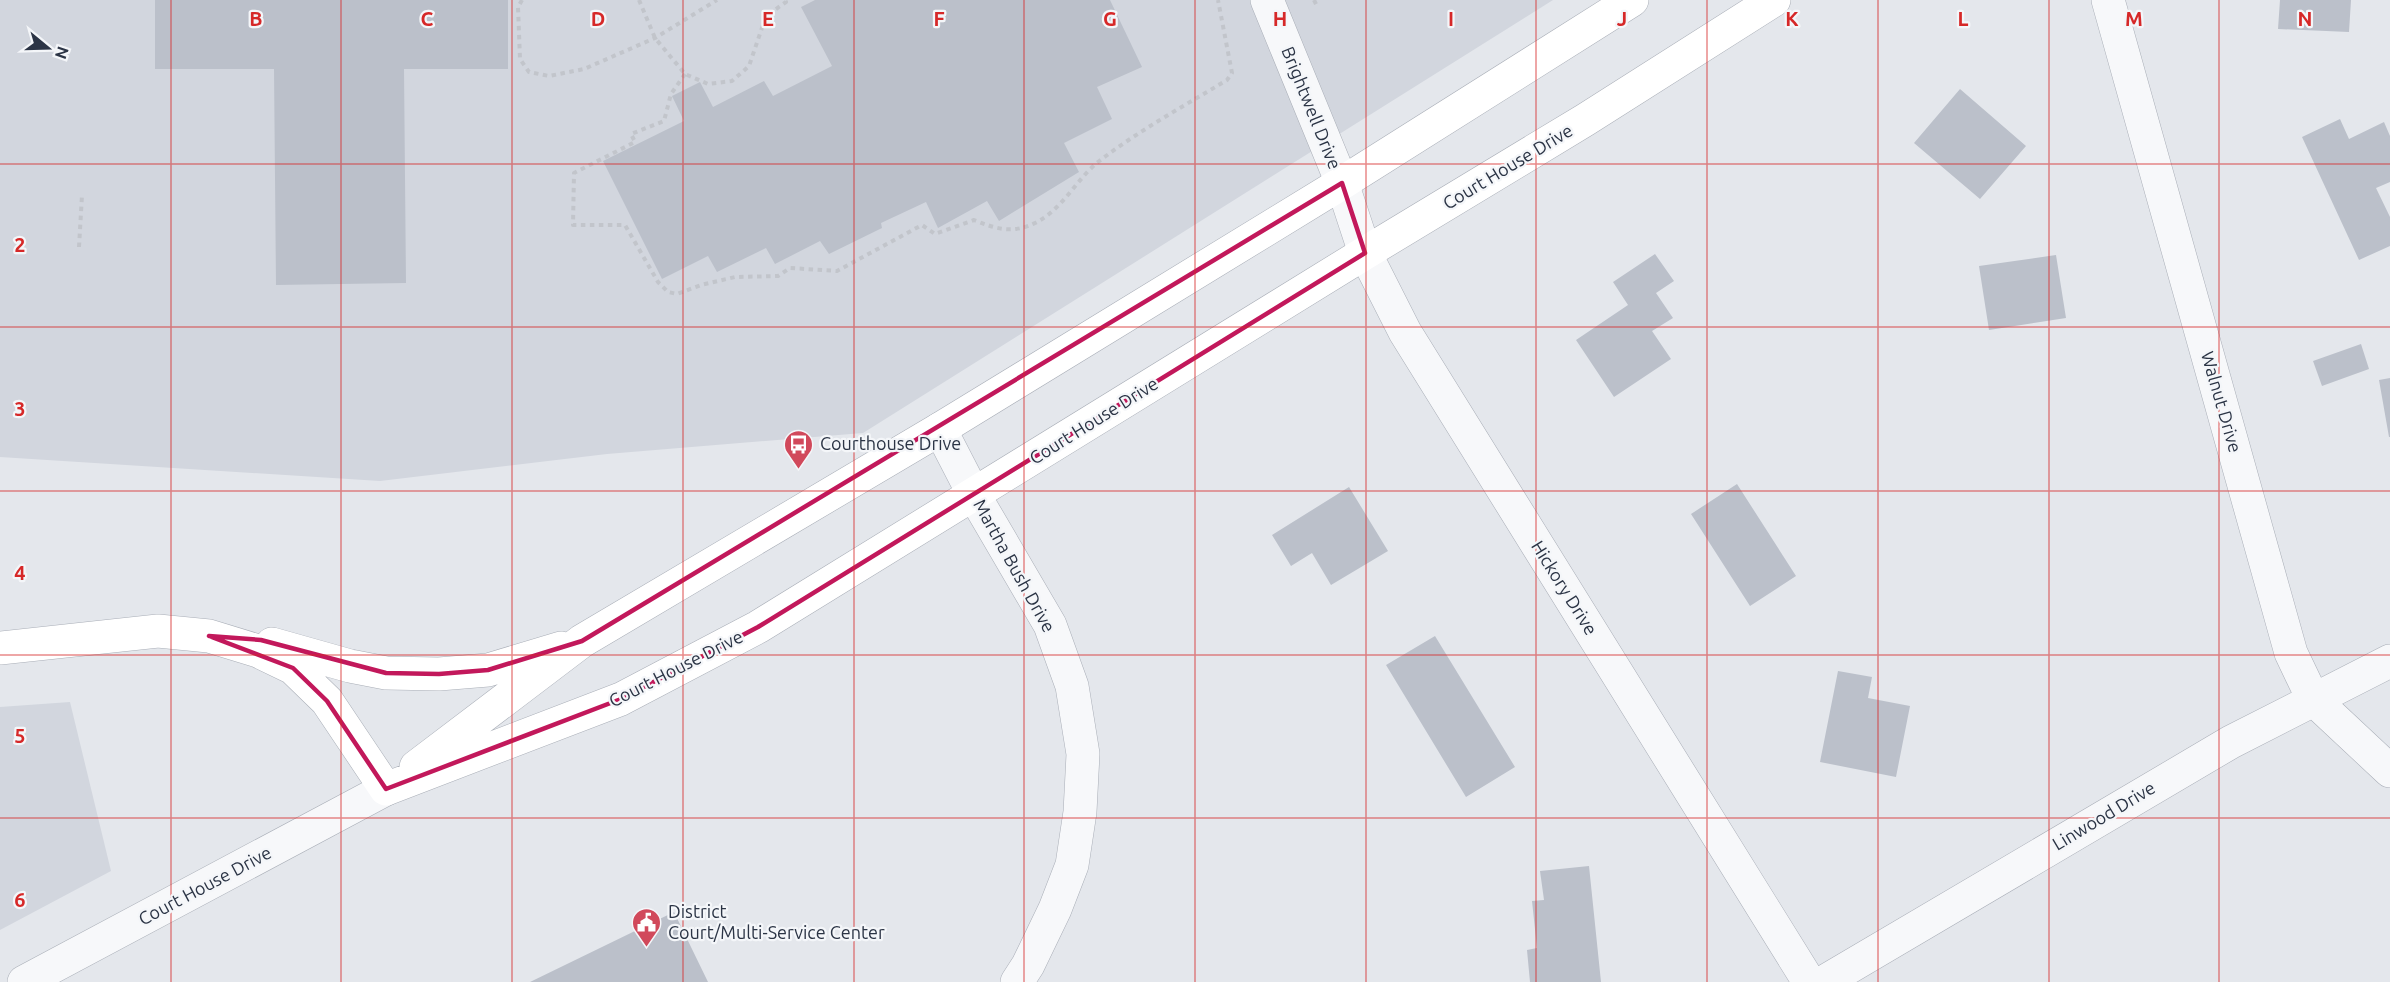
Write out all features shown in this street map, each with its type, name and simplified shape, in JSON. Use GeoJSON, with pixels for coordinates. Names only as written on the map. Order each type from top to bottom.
{"type":"FeatureCollection","features":[{"type":"Feature","properties":{"kind":"main road","name":"Court House Drive"},"geometry":{"type":"LineString","coordinates":[[386,789],[582,641],[940,429],[1342,183],[1632,0]]}},
{"type":"Feature","properties":{"kind":"main road","name":"Court House Drive"},"geometry":{"type":"LineString","coordinates":[[386,789],[621,699],[758,627],[1585,120],[1774,0]]}},
{"type":"Feature","properties":{"kind":"main road"},"geometry":{"type":"LineString","coordinates":[[0,648],[158,631],[261,640],[306,655],[386,673],[439,674],[488,670],[582,641]]}},
{"type":"Feature","properties":{"kind":"main road"},"geometry":{"type":"LineString","coordinates":[[209,636],[258,651],[293,668],[327,701],[386,789]]}},
{"type":"Feature","properties":{"kind":"street","name":"Brightwell Drive"},"geometry":{"type":"LineString","coordinates":[[1267,0],[1342,183]]}},
{"type":"Feature","properties":{"kind":"street","name":"Walnut Drive"},"geometry":{"type":"LineString","coordinates":[[2108,0],[2291,653],[2313,699],[2390,771]]}},
{"type":"Feature","properties":{"kind":"street","name":"Hickory Drive"},"geometry":{"type":"LineString","coordinates":[[1342,183],[1365,253],[1405,332],[1809,982]]}},
{"type":"Feature","properties":{"kind":"street","name":"Martha Bush Drive"},"geometry":{"type":"LineString","coordinates":[[940,429],[974,495],[1050,625],[1072,686],[1083,754],[1080,812],[1072,865],[1055,909],[1028,965],[1017,982]]}},
{"type":"Feature","properties":{"kind":"street","name":"Linwood Drive"},"geometry":{"type":"LineString","coordinates":[[1824,982],[2231,742],[2390,661]]}},
{"type":"Feature","properties":{"kind":"street","name":"Court House Drive"},"geometry":{"type":"LineString","coordinates":[[24,982],[386,789]]}},
{"type":"Feature","properties":{"kind":"path"},"geometry":{"type":"LineString","coordinates":[[522,0],[518,7],[520,59],[529,72],[549,76],[584,69],[656,38],[717,0]]}},
{"type":"Feature","properties":{"kind":"path"},"geometry":{"type":"LineString","coordinates":[[639,0],[656,38],[685,74],[708,84],[732,81],[749,66],[766,16],[786,2],[785,0]]}},
{"type":"Feature","properties":{"kind":"path"},"geometry":{"type":"LineString","coordinates":[[685,74],[671,94],[664,121],[631,134],[635,142],[574,173],[573,225],[625,225],[658,282],[668,292],[677,294],[701,285],[735,277],[778,276],[790,268],[837,271],[922,225],[935,234],[974,220],[991,227],[1011,231],[1037,222],[1066,198],[1096,163],[1227,80],[1232,73],[1218,0]]}},
{"type":"Feature","properties":{"kind":"path"},"geometry":{"type":"LineString","coordinates":[[1314,0],[1318,8]]}},
{"type":"Feature","properties":{"kind":"path"},"geometry":{"type":"LineString","coordinates":[[79,247],[82,195]]}},
{"type":"Feature","properties":{"kind":"highlighted area"},"geometry":{"type":"Polygon","coordinates":[[[1342,183],[1365,253],[758,627],[621,699],[386,789],[327,701],[293,668],[209,636],[261,640],[386,673],[439,674],[488,670],[582,641],[1342,183]]]}},
{"type":"Feature","properties":{"kind":"shaded area"},"geometry":{"type":"Polygon","coordinates":[[[0,0],[1553,0],[863,433],[607,454],[380,481],[0,457],[0,0]]]}},
{"type":"Feature","properties":{"kind":"shaded area"},"geometry":{"type":"Polygon","coordinates":[[[70,702],[111,871],[0,930],[0,707],[70,702]]]}},
{"type":"Feature","properties":{"kind":"building"},"geometry":{"type":"Polygon","coordinates":[[[155,0],[508,0],[508,69],[404,69],[406,283],[276,285],[274,69],[155,69],[155,0]]]}},
{"type":"Feature","properties":{"kind":"building"},"geometry":{"type":"Polygon","coordinates":[[[815,0],[1110,0],[1142,67],[1097,87],[1112,119],[1064,143],[1079,172],[999,221],[987,201],[938,228],[926,202],[881,223],[882,228],[829,254],[820,241],[775,264],[766,248],[717,272],[708,256],[662,279],[603,161],[684,121],[672,96],[700,82],[713,107],[764,81],[773,96],[832,66],[801,7],[815,0]]]}},
{"type":"Feature","properties":{"kind":"building"},"geometry":{"type":"Polygon","coordinates":[[[2280,0],[2351,0],[2349,32],[2278,29],[2280,0]]]}},
{"type":"Feature","properties":{"kind":"building"},"geometry":{"type":"Polygon","coordinates":[[[1960,89],[2026,146],[1980,199],[1914,143],[1960,89]]]}},
{"type":"Feature","properties":{"kind":"building"},"geometry":{"type":"Polygon","coordinates":[[[2340,119],[2349,139],[2384,122],[2390,136],[2390,182],[2376,188],[2390,217],[2390,246],[2359,260],[2302,137],[2340,119]]]}},
{"type":"Feature","properties":{"kind":"building"},"geometry":{"type":"Polygon","coordinates":[[[1655,254],[1674,281],[1656,293],[1673,318],[1652,331],[1671,359],[1614,397],[1576,340],[1628,305],[1613,282],[1655,254]]]}},
{"type":"Feature","properties":{"kind":"building"},"geometry":{"type":"Polygon","coordinates":[[[2056,255],[2066,318],[1989,330],[1979,266],[2056,255]]]}},
{"type":"Feature","properties":{"kind":"building"},"geometry":{"type":"Polygon","coordinates":[[[2361,344],[2369,369],[2322,386],[2313,361],[2361,344]]]}},
{"type":"Feature","properties":{"kind":"building"},"geometry":{"type":"Polygon","coordinates":[[[2390,378],[2390,437],[2389,437],[2379,380],[2390,378]]]}},
{"type":"Feature","properties":{"kind":"building"},"geometry":{"type":"Polygon","coordinates":[[[1737,484],[1796,576],[1750,606],[1691,514],[1737,484]]]}},
{"type":"Feature","properties":{"kind":"building"},"geometry":{"type":"Polygon","coordinates":[[[1349,487],[1388,551],[1331,585],[1312,553],[1291,566],[1272,535],[1349,487]]]}},
{"type":"Feature","properties":{"kind":"building"},"geometry":{"type":"Polygon","coordinates":[[[1435,636],[1515,767],[1466,797],[1386,665],[1435,636]]]}},
{"type":"Feature","properties":{"kind":"building"},"geometry":{"type":"Polygon","coordinates":[[[1838,671],[1872,677],[1868,698],[1910,706],[1896,777],[1820,762],[1838,671]]]}},
{"type":"Feature","properties":{"kind":"building"},"geometry":{"type":"Polygon","coordinates":[[[1589,866],[1601,982],[1530,982],[1527,950],[1537,948],[1532,901],[1544,900],[1540,871],[1589,866]]]}},
{"type":"Feature","properties":{"kind":"building","name":"District Court/Multi-Service Center"},"geometry":{"type":"Polygon","coordinates":[[[674,912],[708,982],[530,982],[674,912]]]}},
{"type":"Feature","properties":{"kind":"place","name":"Courthouse Drive"},"geometry":{"type":"Point","coordinates":[799,470]}},
{"type":"Feature","properties":{"kind":"place","name":"District Court/Multi-Service Center"},"geometry":{"type":"Point","coordinates":[647,948]}}]}
